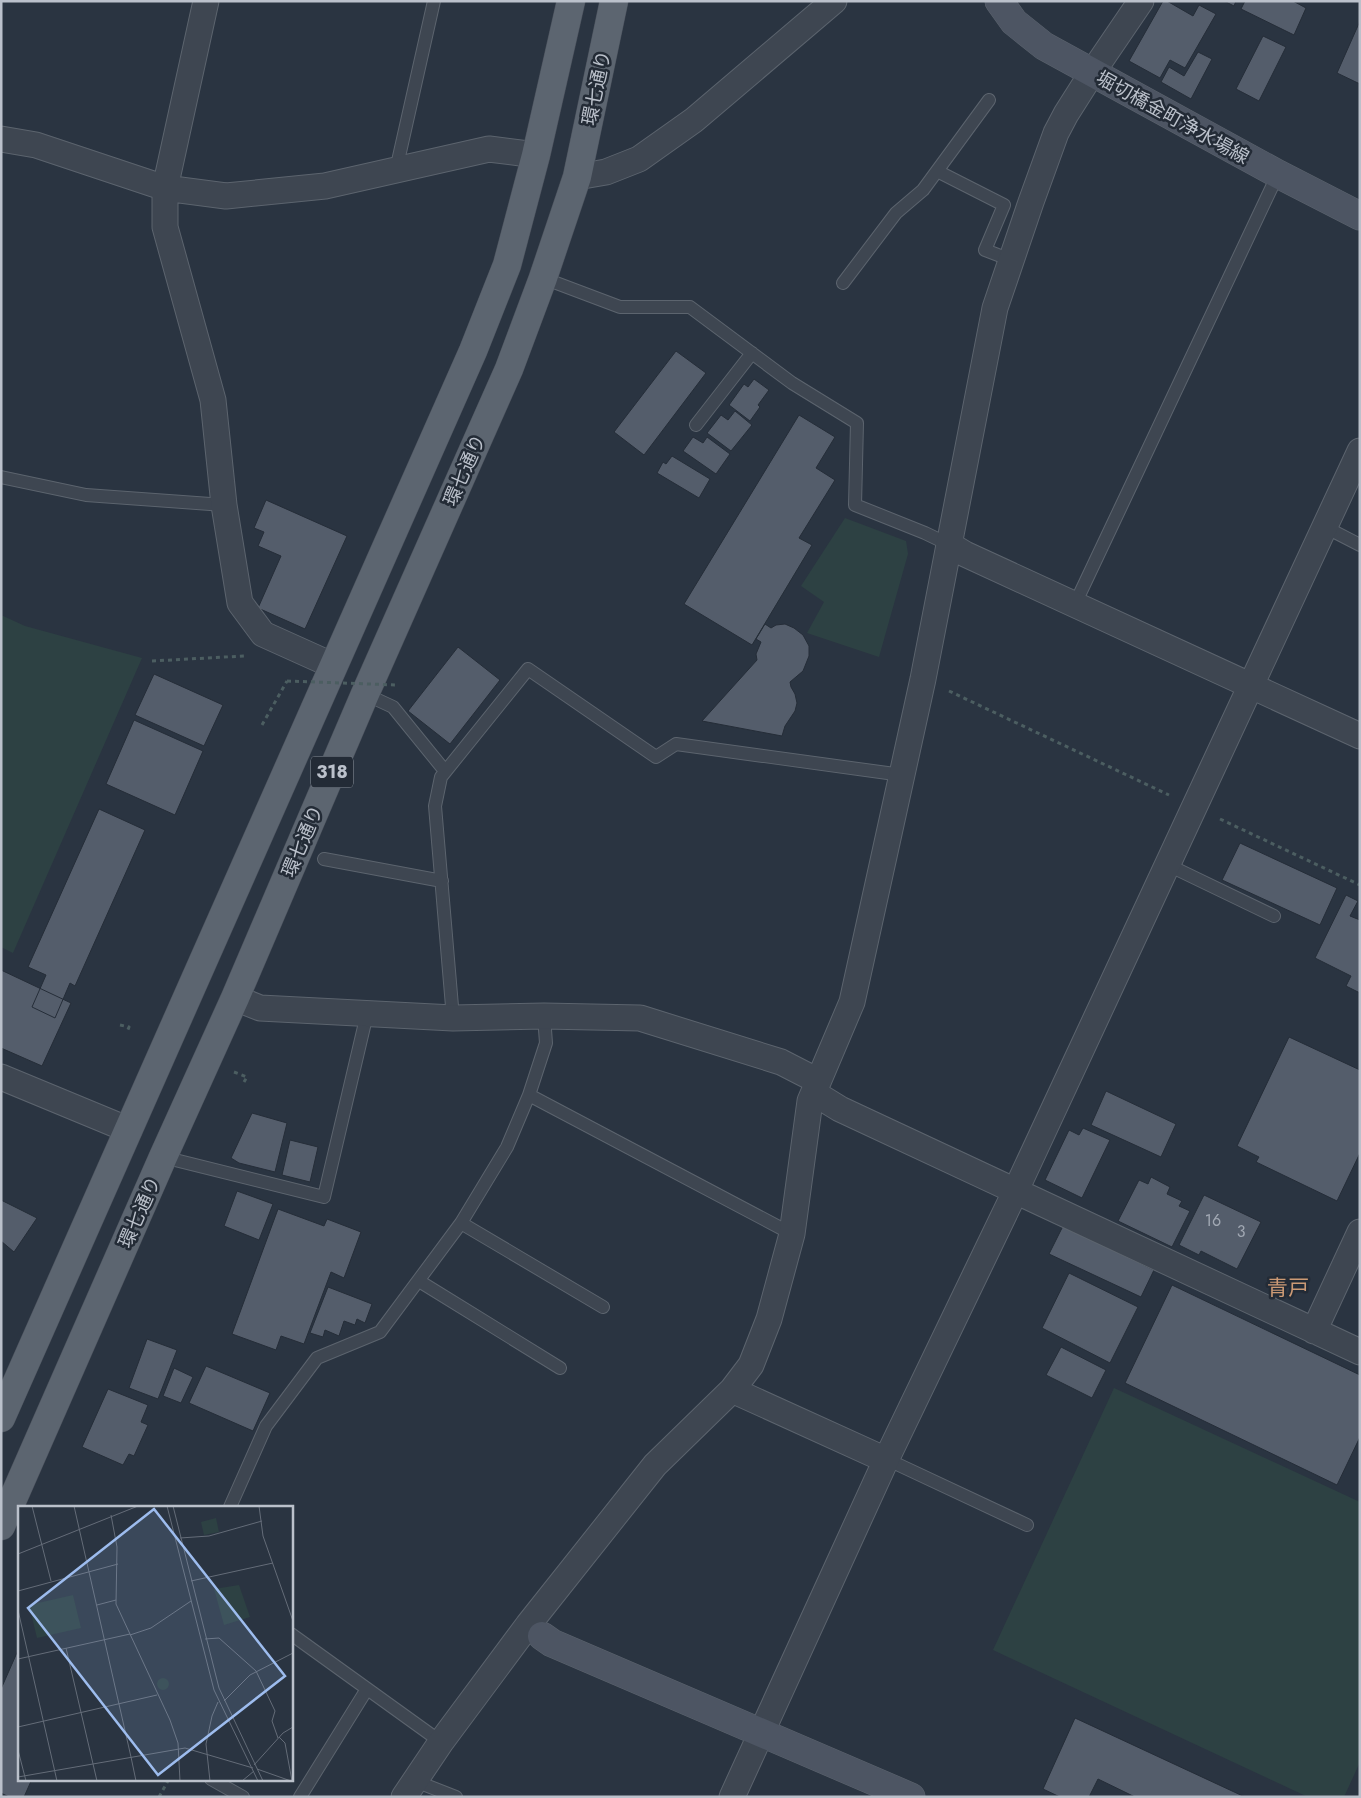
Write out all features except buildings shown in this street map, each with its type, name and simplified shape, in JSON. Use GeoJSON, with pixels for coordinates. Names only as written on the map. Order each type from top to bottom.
{"type":"FeatureCollection","features":[{"type":"Feature","properties":{"kind":"main road","name":"318"},"geometry":{"type":"LineString","coordinates":[[1,1418],[477,342],[506,265],[536,155],[571,1]]}},
{"type":"Feature","properties":{"kind":"main road","name":"環七通り"},"geometry":{"type":"LineString","coordinates":[[9,1520],[163,1157],[235,998],[365,694],[509,369],[543,278],[577,177],[614,1]]}},
{"type":"Feature","properties":{"kind":"street"},"geometry":{"type":"LineString","coordinates":[[206,1],[165,188],[166,228],[213,400],[224,506],[240,603],[263,634],[334,666]]}},
{"type":"Feature","properties":{"kind":"street"},"geometry":{"type":"LineString","coordinates":[[577,177],[606,172],[639,159],[694,120],[834,1]]}},
{"type":"Feature","properties":{"kind":"street","name":"堀切橋金町浄水場線"},"geometry":{"type":"LineString","coordinates":[[999,1],[1014,22],[1044,46],[1278,174],[1360,216]]}},
{"type":"Feature","properties":{"kind":"street"},"geometry":{"type":"LineString","coordinates":[[410,1789],[441,1742],[535,1631],[655,1465],[732,1390],[751,1365],[770,1319],[792,1234],[810,1101],[852,1002],[923,679],[995,308],[1056,133],[1092,73],[1141,1]]}},
{"type":"Feature","properties":{"kind":"street"},"geometry":{"type":"LineString","coordinates":[[1,139],[36,145],[165,188],[226,196],[325,186],[489,149],[536,155]]}},
{"type":"Feature","properties":{"kind":"street"},"geometry":{"type":"LineString","coordinates":[[732,1797],[760,1732],[886,1460],[1016,1190],[1360,450]]}},
{"type":"Feature","properties":{"kind":"street"},"geometry":{"type":"LineString","coordinates":[[950,545],[965,554],[1360,736]]}},
{"type":"Feature","properties":{"kind":"street"},"geometry":{"type":"LineString","coordinates":[[235,998],[260,1008],[367,1014],[453,1018],[544,1016],[640,1018],[781,1062],[816,1087],[840,1109],[1360,1352]]}},
{"type":"Feature","properties":{"kind":"street"},"geometry":{"type":"LineString","coordinates":[[1,1077],[129,1130]]}},
{"type":"Feature","properties":{"kind":"street"},"geometry":{"type":"LineString","coordinates":[[1314,1331],[1360,1232]]}},
{"type":"Feature","properties":{"kind":"street"},"geometry":{"type":"LineString","coordinates":[[732,1390],[886,1460]]}},
{"type":"Feature","properties":{"kind":"street"},"geometry":{"type":"LineString","coordinates":[[535,1631],[552,1643],[911,1797]]}},
{"type":"Feature","properties":{"kind":"lane"},"geometry":{"type":"LineString","coordinates":[[396,170],[434,1]]}},
{"type":"Feature","properties":{"kind":"lane"},"geometry":{"type":"LineString","coordinates":[[843,283],[896,213],[923,190],[989,100]]}},
{"type":"Feature","properties":{"kind":"lane"},"geometry":{"type":"LineString","coordinates":[[937,171],[1004,205],[985,250],[1011,260]]}},
{"type":"Feature","properties":{"kind":"lane"},"geometry":{"type":"LineString","coordinates":[[1075,604],[1278,174]]}},
{"type":"Feature","properties":{"kind":"lane"},"geometry":{"type":"LineString","coordinates":[[543,278],[620,307],[690,307],[792,383],[857,423],[855,505],[950,545]]}},
{"type":"Feature","properties":{"kind":"lane"},"geometry":{"type":"LineString","coordinates":[[696,425],[752,353]]}},
{"type":"Feature","properties":{"kind":"lane"},"geometry":{"type":"LineString","coordinates":[[1,477],[86,495],[224,506]]}},
{"type":"Feature","properties":{"kind":"lane"},"geometry":{"type":"LineString","coordinates":[[1325,527],[1360,545]]}},
{"type":"Feature","properties":{"kind":"lane"},"geometry":{"type":"LineString","coordinates":[[453,1018],[435,806],[440,778],[528,669],[656,757],[676,744],[902,775]]}},
{"type":"Feature","properties":{"kind":"lane"},"geometry":{"type":"LineString","coordinates":[[365,694],[393,707],[445,771]]}},
{"type":"Feature","properties":{"kind":"lane"},"geometry":{"type":"LineString","coordinates":[[324,859],[442,881]]}},
{"type":"Feature","properties":{"kind":"lane"},"geometry":{"type":"LineString","coordinates":[[1166,864],[1274,916]]}},
{"type":"Feature","properties":{"kind":"lane"},"geometry":{"type":"LineString","coordinates":[[163,1157],[324,1197],[367,1014]]}},
{"type":"Feature","properties":{"kind":"lane"},"geometry":{"type":"LineString","coordinates":[[230,1506],[266,1426],[317,1358],[380,1332],[461,1223],[507,1147],[529,1095],[546,1043],[544,1016]]}},
{"type":"Feature","properties":{"kind":"lane"},"geometry":{"type":"LineString","coordinates":[[529,1095],[792,1234]]}},
{"type":"Feature","properties":{"kind":"lane"},"geometry":{"type":"LineString","coordinates":[[461,1223],[603,1307]]}},
{"type":"Feature","properties":{"kind":"lane"},"geometry":{"type":"LineString","coordinates":[[419,1281],[560,1368]]}},
{"type":"Feature","properties":{"kind":"lane"},"geometry":{"type":"LineString","coordinates":[[886,1460],[1027,1525]]}},
{"type":"Feature","properties":{"kind":"lane"},"geometry":{"type":"LineString","coordinates":[[292,1635],[441,1742]]}},
{"type":"Feature","properties":{"kind":"lane"},"geometry":{"type":"LineString","coordinates":[[300,1797],[368,1690]]}},
{"type":"Feature","properties":{"kind":"lane"},"geometry":{"type":"LineString","coordinates":[[213,1780],[244,1797]]}},
{"type":"Feature","properties":{"kind":"lane"},"geometry":{"type":"LineString","coordinates":[[410,1789],[456,1797]]}},
{"type":"Feature","properties":{"kind":"path"},"geometry":{"type":"LineString","coordinates":[[152,661],[247,656],[263,634]]}},
{"type":"Feature","properties":{"kind":"path"},"geometry":{"type":"LineString","coordinates":[[923,679],[1360,885]]}},
{"type":"Feature","properties":{"kind":"path"},"geometry":{"type":"LineString","coordinates":[[262,725],[287,681],[397,685]]}},
{"type":"Feature","properties":{"kind":"path"},"geometry":{"type":"LineString","coordinates":[[120,1025],[129,1027],[127,1032]]}},
{"type":"Feature","properties":{"kind":"path"},"geometry":{"type":"LineString","coordinates":[[233,1071],[247,1077],[244,1082]]}},
{"type":"Feature","properties":{"kind":"path"},"geometry":{"type":"LineString","coordinates":[[159,1797],[168,1780]]}},
{"type":"Feature","properties":{"kind":"green space"},"geometry":{"type":"Polygon","coordinates":[[[845,518],[906,541],[908,554],[879,657],[807,633],[824,602],[801,586],[845,518]]]}},
{"type":"Feature","properties":{"kind":"green space"},"geometry":{"type":"Polygon","coordinates":[[[1,615],[25,626],[142,658],[13,953],[1,947],[1,615]]]}},
{"type":"Feature","properties":{"kind":"green space"},"geometry":{"type":"Polygon","coordinates":[[[1114,1388],[1360,1502],[1360,1762],[1344,1797],[1308,1797],[993,1650],[1114,1388]]]}},
{"type":"Feature","properties":{"kind":"district","name":"青戸"},"geometry":{"type":"Point","coordinates":[1288,1288]}}]}
